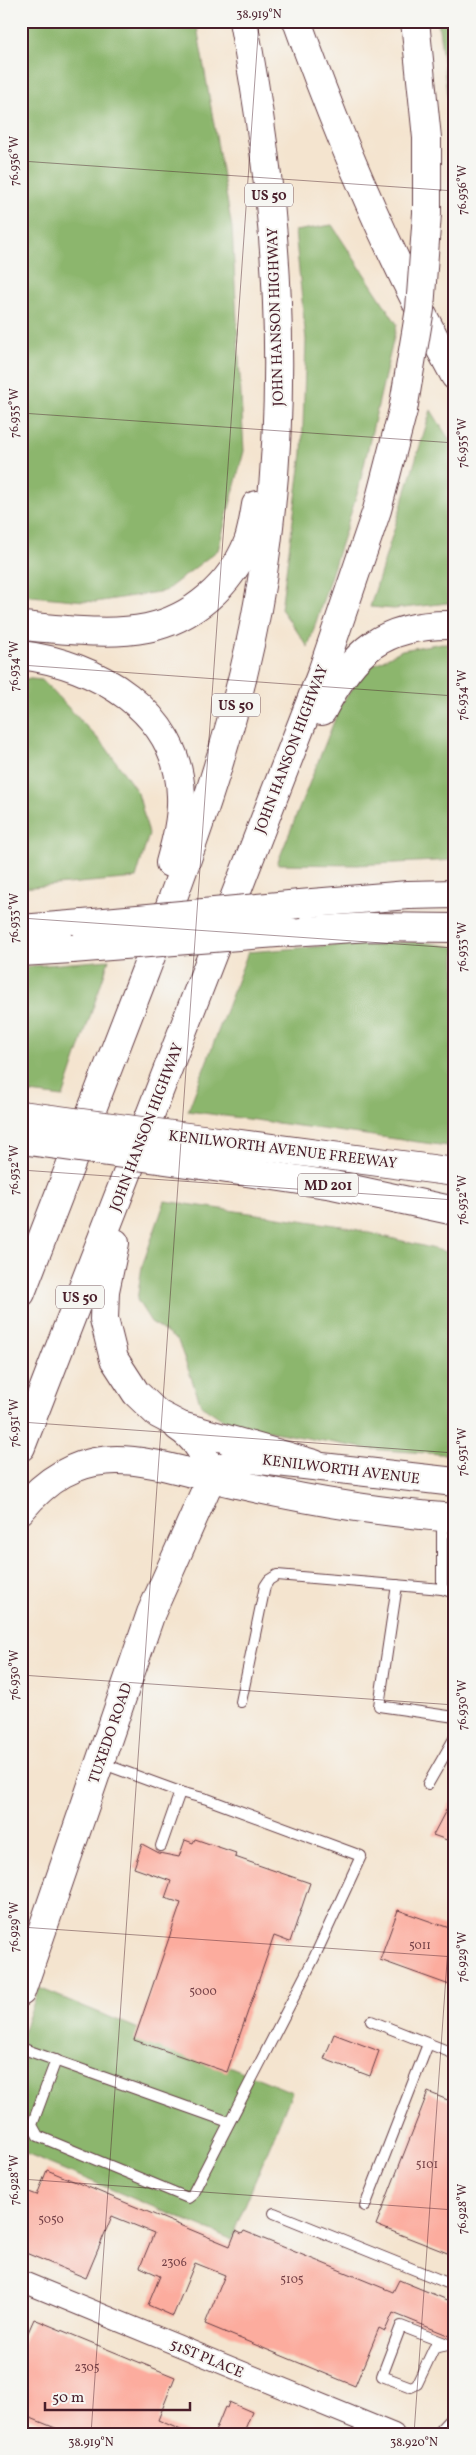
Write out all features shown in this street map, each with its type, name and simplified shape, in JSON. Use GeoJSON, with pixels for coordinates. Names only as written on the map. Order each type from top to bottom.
{"type":"FeatureCollection","features":[{"type":"Feature","properties":{"kind":"main road","name":"JOHN HANSON HIGHWAY"},"geometry":{"type":"LineString","coordinates":[[21,1293],[197,834],[234,711],[254,623],[268,540],[276,456],[280,371],[277,293],[270,204],[243,21]]}},
{"type":"Feature","properties":{"kind":"main road"},"geometry":{"type":"LineString","coordinates":[[296,21],[330,114],[373,212],[403,277],[455,376]]}},
{"type":"Feature","properties":{"kind":"main road","name":"JOHN HANSON HIGHWAY"},"geometry":{"type":"LineString","coordinates":[[21,1447],[322,672],[387,476],[403,410],[420,309],[427,213],[427,138],[415,21]]}},
{"type":"Feature","properties":{"kind":"main road"},"geometry":{"type":"LineString","coordinates":[[21,626],[108,630],[147,628],[184,614],[213,593],[233,570],[249,541],[280,371]]}},
{"type":"Feature","properties":{"kind":"main road"},"geometry":{"type":"LineString","coordinates":[[260,830],[332,692],[350,664],[376,642],[406,629],[423,626],[455,625]]}},
{"type":"Feature","properties":{"kind":"main road"},"geometry":{"type":"LineString","coordinates":[[21,655],[72,666],[105,680],[134,701],[156,724],[176,764],[181,794],[179,828],[125,1024]]}},
{"type":"Feature","properties":{"kind":"main road"},"geometry":{"type":"LineString","coordinates":[[408,895],[455,886]]}},
{"type":"Feature","properties":{"kind":"main road"},"geometry":{"type":"LineString","coordinates":[[21,929],[408,895],[455,894]]}},
{"type":"Feature","properties":{"kind":"main road"},"geometry":{"type":"LineString","coordinates":[[21,952],[370,927],[455,928]]}},
{"type":"Feature","properties":{"kind":"main road","name":"KENILWORTH AVENUE FREEWAY"},"geometry":{"type":"LineString","coordinates":[[21,1115],[455,1172]]}},
{"type":"Feature","properties":{"kind":"main road","name":"MD 201"},"geometry":{"type":"LineString","coordinates":[[21,1140],[201,1165],[333,1186],[455,1211]]}},
{"type":"Feature","properties":{"kind":"main road"},"geometry":{"type":"LineString","coordinates":[[21,1510],[34,1496],[63,1475],[82,1466],[106,1460],[121,1459],[150,1462],[211,1478],[207,1460],[197,1444],[147,1405],[124,1376],[110,1346],[104,1319],[108,1275],[138,1148]]}},
{"type":"Feature","properties":{"kind":"main road"},"geometry":{"type":"LineString","coordinates":[[170,1422],[193,1431],[255,1446],[314,1464]]}},
{"type":"Feature","properties":{"kind":"main road","name":"KENILWORTH AVENUE"},"geometry":{"type":"LineString","coordinates":[[448,1517],[302,1500],[211,1478],[217,1471],[231,1463],[251,1459],[314,1464],[380,1475],[455,1482]]}},
{"type":"Feature","properties":{"kind":"main road","name":"TUXEDO ROAD"},"geometry":{"type":"LineString","coordinates":[[21,1992],[159,1592],[211,1478]]}},
{"type":"Feature","properties":{"kind":"street","name":"51ST PLACE"},"geometry":{"type":"LineString","coordinates":[[21,2281],[394,2434]]}},
{"type":"Feature","properties":{"kind":"street"},"geometry":{"type":"LineString","coordinates":[[443,2434],[455,2421]]}},
{"type":"Feature","properties":{"kind":"lane"},"geometry":{"type":"LineString","coordinates":[[442,1588],[448,1517]]}},
{"type":"Feature","properties":{"kind":"lane"},"geometry":{"type":"LineString","coordinates":[[241,1702],[265,1586],[273,1576],[442,1588],[455,1593]]}},
{"type":"Feature","properties":{"kind":"lane"},"geometry":{"type":"LineString","coordinates":[[396,1585],[379,1706],[455,1717]]}},
{"type":"Feature","properties":{"kind":"lane"},"geometry":{"type":"LineString","coordinates":[[428,1784],[455,1737]]}},
{"type":"Feature","properties":{"kind":"lane"},"geometry":{"type":"LineString","coordinates":[[56,2060],[32,2125],[38,2136],[188,2198],[192,2195],[314,1958],[362,1856],[207,1799],[180,1792],[100,1763]]}},
{"type":"Feature","properties":{"kind":"lane"},"geometry":{"type":"LineString","coordinates":[[161,1846],[180,1792]]}},
{"type":"Feature","properties":{"kind":"lane"},"geometry":{"type":"LineString","coordinates":[[371,2021],[455,2054]]}},
{"type":"Feature","properties":{"kind":"lane"},"geometry":{"type":"LineString","coordinates":[[365,2206],[428,2044]]}},
{"type":"Feature","properties":{"kind":"lane"},"geometry":{"type":"LineString","coordinates":[[21,2048],[229,2122]]}},
{"type":"Feature","properties":{"kind":"lane"},"geometry":{"type":"LineString","coordinates":[[274,2214],[455,2286]]}},
{"type":"Feature","properties":{"kind":"lane"},"geometry":{"type":"LineString","coordinates":[[401,2326],[451,2346],[434,2348],[417,2384],[411,2387],[382,2376],[401,2326]]}},
{"type":"Feature","properties":{"kind":"green space"},"geometry":{"type":"Polygon","coordinates":[[[21,21],[196,21],[232,228],[244,451],[218,550],[165,591],[95,602],[21,595],[21,21]]]}},
{"type":"Feature","properties":{"kind":"green space"},"geometry":{"type":"Polygon","coordinates":[[[438,21],[455,21],[455,228],[450,116],[438,21]]]}},
{"type":"Feature","properties":{"kind":"green space"},"geometry":{"type":"Polygon","coordinates":[[[332,225],[397,324],[358,491],[308,647],[281,609],[302,453],[306,340],[295,231],[332,225]]]}},
{"type":"Feature","properties":{"kind":"green space"},"geometry":{"type":"Polygon","coordinates":[[[431,410],[455,449],[455,604],[448,603],[394,609],[370,607],[431,410]]]}},
{"type":"Feature","properties":{"kind":"green space"},"geometry":{"type":"Polygon","coordinates":[[[442,643],[455,645],[455,860],[356,865],[277,864],[341,704],[368,668],[402,650],[442,643]]]}},
{"type":"Feature","properties":{"kind":"green space"},"geometry":{"type":"Polygon","coordinates":[[[21,678],[42,680],[105,746],[138,793],[149,834],[136,878],[21,888],[21,678]]]}},
{"type":"Feature","properties":{"kind":"green space"},"geometry":{"type":"Polygon","coordinates":[[[422,942],[455,947],[455,1147],[188,1111],[248,952],[338,945],[422,942]]]}},
{"type":"Feature","properties":{"kind":"green space"},"geometry":{"type":"Polygon","coordinates":[[[109,960],[63,1097],[21,1092],[21,967],[109,960]]]}},
{"type":"Feature","properties":{"kind":"green space"},"geometry":{"type":"Polygon","coordinates":[[[165,1201],[342,1226],[455,1254],[455,1455],[369,1449],[229,1424],[201,1405],[178,1341],[151,1322],[137,1300],[142,1266],[165,1201]]]}},
{"type":"Feature","properties":{"kind":"green space"},"geometry":{"type":"Polygon","coordinates":[[[39,1988],[292,2092],[231,2239],[21,2152],[21,2038],[39,1988]]]}},
{"type":"Feature","properties":{"kind":"building"},"geometry":{"type":"Polygon","coordinates":[[[455,1793],[455,1843],[433,1835],[455,1793]]]}},
{"type":"Feature","properties":{"kind":"building"},"geometry":{"type":"Polygon","coordinates":[[[195,1839],[236,1853],[235,1857],[310,1883],[290,1942],[274,1936],[227,2072],[134,2040],[181,1903],[165,1898],[171,1881],[134,1868],[142,1844],[159,1853],[179,1857],[185,1840],[193,1843],[195,1839]]]}},
{"type":"Feature","properties":{"kind":"building"},"geometry":{"type":"Polygon","coordinates":[[[398,1910],[455,1930],[455,1987],[380,1960],[398,1910]]]}},
{"type":"Feature","properties":{"kind":"building"},"geometry":{"type":"Polygon","coordinates":[[[334,2034],[379,2051],[370,2076],[324,2059],[334,2034]]]}},
{"type":"Feature","properties":{"kind":"building"},"geometry":{"type":"Polygon","coordinates":[[[428,2092],[455,2103],[455,2256],[376,2225],[428,2092]]]}},
{"type":"Feature","properties":{"kind":"building"},"geometry":{"type":"Polygon","coordinates":[[[47,2170],[230,2246],[236,2231],[242,2234],[244,2231],[393,2292],[399,2280],[455,2303],[455,2338],[393,2313],[385,2331],[379,2328],[355,2386],[205,2324],[225,2275],[195,2263],[173,2316],[148,2305],[160,2276],[140,2267],[154,2233],[112,2216],[86,2278],[21,2251],[21,2189],[37,2195],[47,2170]]]}},
{"type":"Feature","properties":{"kind":"building"},"geometry":{"type":"Polygon","coordinates":[[[34,2319],[175,2377],[158,2420],[190,2434],[70,2434],[21,2414],[21,2348],[34,2319]]]}},
{"type":"Feature","properties":{"kind":"building"},"geometry":{"type":"Polygon","coordinates":[[[229,2402],[252,2412],[243,2434],[214,2434],[225,2407],[227,2408],[229,2402]]]}}]}
